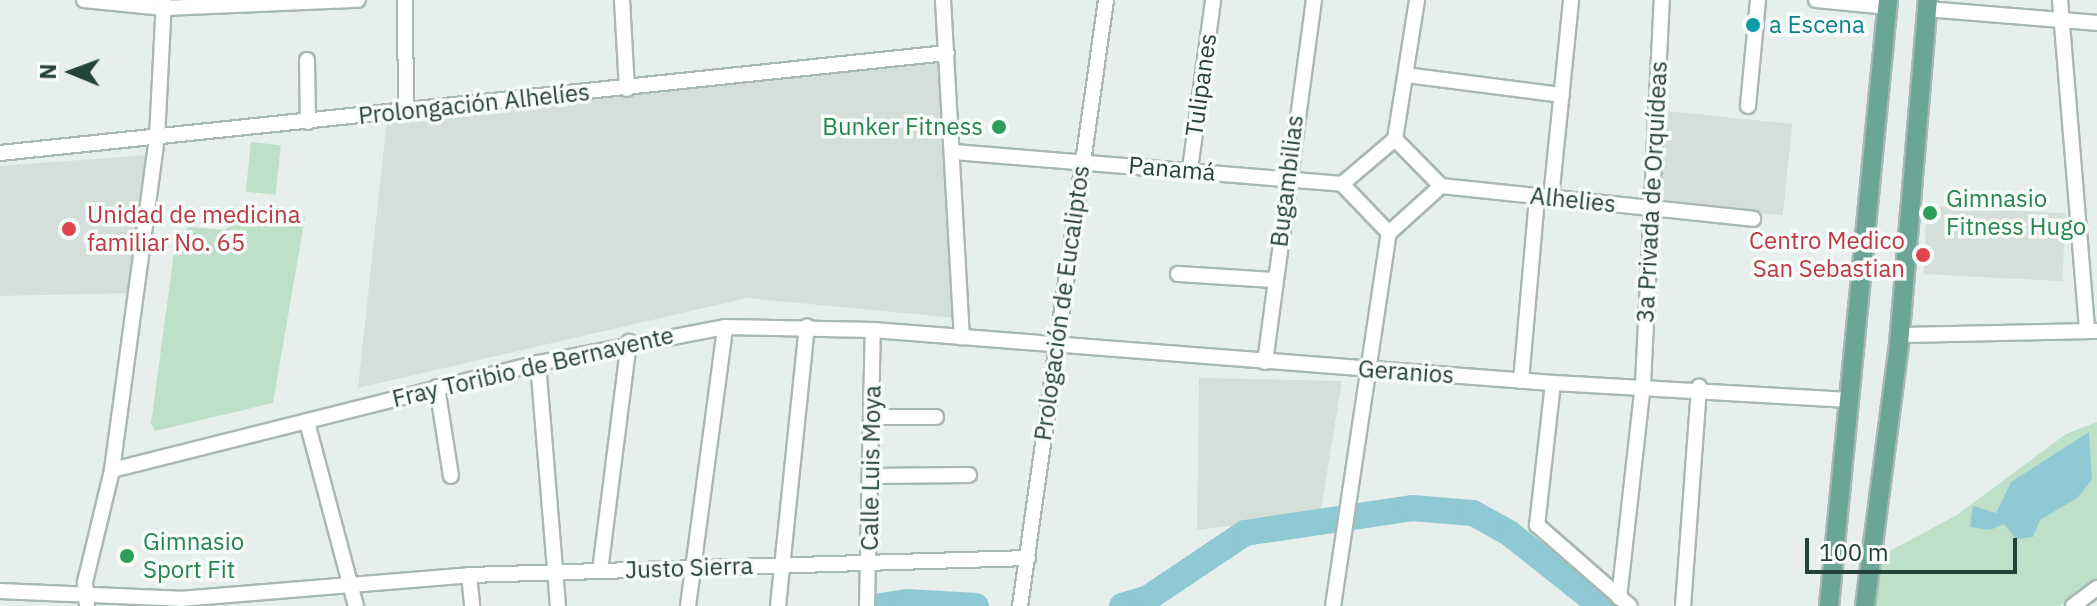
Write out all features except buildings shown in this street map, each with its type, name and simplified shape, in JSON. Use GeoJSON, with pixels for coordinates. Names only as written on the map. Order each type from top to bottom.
{"type":"FeatureCollection","features":[{"type":"Feature","properties":{"kind":"main road"},"geometry":{"type":"LineString","coordinates":[[1829,606],[1888,4]]}},
{"type":"Feature","properties":{"kind":"main road"},"geometry":{"type":"LineString","coordinates":[[1865,606],[1899,335],[1927,5]]}},
{"type":"Feature","properties":{"kind":"street"},"geometry":{"type":"LineString","coordinates":[[84,0],[164,4],[358,0]]}},
{"type":"Feature","properties":{"kind":"street"},"geometry":{"type":"LineString","coordinates":[[405,0],[406,111]]}},
{"type":"Feature","properties":{"kind":"street"},"geometry":{"type":"LineString","coordinates":[[622,0],[627,89]]}},
{"type":"Feature","properties":{"kind":"street"},"geometry":{"type":"LineString","coordinates":[[943,0],[955,152],[962,337]]}},
{"type":"Feature","properties":{"kind":"street","name":"Prologación de Eucaliptos"},"geometry":{"type":"LineString","coordinates":[[1020,606],[1080,162],[1106,0]]}},
{"type":"Feature","properties":{"kind":"street","name":"Tulipanes"},"geometry":{"type":"LineString","coordinates":[[1190,169],[1213,0]]}},
{"type":"Feature","properties":{"kind":"street","name":"Bugambilias"},"geometry":{"type":"LineString","coordinates":[[1265,362],[1286,179],[1314,0]]}},
{"type":"Feature","properties":{"kind":"street"},"geometry":{"type":"LineString","coordinates":[[1389,233],[1342,184],[1395,139],[1417,0]]}},
{"type":"Feature","properties":{"kind":"street"},"geometry":{"type":"LineString","coordinates":[[1521,381],[1544,197],[1562,95],[1571,0]]}},
{"type":"Feature","properties":{"kind":"street","name":"3a Privada de Orquídeas"},"geometry":{"type":"LineString","coordinates":[[1624,602],[1643,384],[1662,0]]}},
{"type":"Feature","properties":{"kind":"street"},"geometry":{"type":"LineString","coordinates":[[1748,106],[1758,0]]}},
{"type":"Feature","properties":{"kind":"street"},"geometry":{"type":"LineString","coordinates":[[1816,0],[1888,4]]}},
{"type":"Feature","properties":{"kind":"street"},"geometry":{"type":"LineString","coordinates":[[1899,335],[2092,331],[2060,0]]}},
{"type":"Feature","properties":{"kind":"street"},"geometry":{"type":"LineString","coordinates":[[0,591],[68,600],[87,595],[112,470],[157,138],[164,4]]}},
{"type":"Feature","properties":{"kind":"street"},"geometry":{"type":"LineString","coordinates":[[1927,5],[2097,23]]}},
{"type":"Feature","properties":{"kind":"street","name":"Prolongación Alhelíes"},"geometry":{"type":"LineString","coordinates":[[0,153],[947,53]]}},
{"type":"Feature","properties":{"kind":"street"},"geometry":{"type":"LineString","coordinates":[[307,60],[308,122]]}},
{"type":"Feature","properties":{"kind":"street"},"geometry":{"type":"LineString","coordinates":[[1406,75],[1562,95]]}},
{"type":"Feature","properties":{"kind":"street"},"geometry":{"type":"LineString","coordinates":[[1333,606],[1389,233],[1441,186],[1395,139]]}},
{"type":"Feature","properties":{"kind":"street","name":"Panamá"},"geometry":{"type":"LineString","coordinates":[[955,152],[1190,169],[1342,184]]}},
{"type":"Feature","properties":{"kind":"street","name":"Alhelies"},"geometry":{"type":"LineString","coordinates":[[1441,186],[1753,219]]}},
{"type":"Feature","properties":{"kind":"street"},"geometry":{"type":"LineString","coordinates":[[1178,274],[1274,280]]}},
{"type":"Feature","properties":{"kind":"street"},"geometry":{"type":"LineString","coordinates":[[688,606],[725,327]]}},
{"type":"Feature","properties":{"kind":"street","name":"Fray Toribio de Bernavente"},"geometry":{"type":"LineString","coordinates":[[112,470],[437,387],[629,342],[725,327],[807,327],[962,337]]}},
{"type":"Feature","properties":{"kind":"street"},"geometry":{"type":"LineString","coordinates":[[778,606],[807,327]]}},
{"type":"Feature","properties":{"kind":"street","name":"Calle Luis Moya"},"geometry":{"type":"LineString","coordinates":[[867,604],[873,330]]}},
{"type":"Feature","properties":{"kind":"street","name":"Geranios"},"geometry":{"type":"LineString","coordinates":[[962,337],[1521,381],[1699,387],[1851,400]]}},
{"type":"Feature","properties":{"kind":"street"},"geometry":{"type":"LineString","coordinates":[[600,571],[629,342]]}},
{"type":"Feature","properties":{"kind":"street"},"geometry":{"type":"LineString","coordinates":[[538,363],[558,606]]}},
{"type":"Feature","properties":{"kind":"street"},"geometry":{"type":"LineString","coordinates":[[1553,383],[1537,525],[1624,602]]}},
{"type":"Feature","properties":{"kind":"street"},"geometry":{"type":"LineString","coordinates":[[437,387],[451,476]]}},
{"type":"Feature","properties":{"kind":"street"},"geometry":{"type":"LineString","coordinates":[[1683,606],[1699,387]]}},
{"type":"Feature","properties":{"kind":"street"},"geometry":{"type":"LineString","coordinates":[[872,417],[936,417]]}},
{"type":"Feature","properties":{"kind":"street"},"geometry":{"type":"LineString","coordinates":[[307,422],[356,606]]}},
{"type":"Feature","properties":{"kind":"street"},"geometry":{"type":"LineString","coordinates":[[871,476],[969,475]]}},
{"type":"Feature","properties":{"kind":"street","name":"Justo Sierra"},"geometry":{"type":"LineString","coordinates":[[87,595],[180,603],[349,581],[1028,558]]}},
{"type":"Feature","properties":{"kind":"street"},"geometry":{"type":"LineString","coordinates":[[469,575],[472,606]]}},
{"type":"Feature","properties":{"kind":"street"},"geometry":{"type":"LineString","coordinates":[[2073,606],[2097,588]]}},
{"type":"Feature","properties":{"kind":"shaded area"},"geometry":{"type":"Polygon","coordinates":[[[944,55],[956,318],[747,298],[358,388],[387,119],[944,55]]]}},
{"type":"Feature","properties":{"kind":"shaded area"},"geometry":{"type":"Polygon","coordinates":[[[1668,111],[1792,124],[1783,216],[1658,202],[1668,111]]]}},
{"type":"Feature","properties":{"kind":"shaded area","name":"Unidad de medicina familiar No. 65"},"geometry":{"type":"Polygon","coordinates":[[[148,155],[128,293],[0,296],[0,166],[148,155]]]}},
{"type":"Feature","properties":{"kind":"shaded area"},"geometry":{"type":"Polygon","coordinates":[[[1927,206],[2066,213],[2062,281],[1923,274],[1927,206]]]}},
{"type":"Feature","properties":{"kind":"shaded area"},"geometry":{"type":"Polygon","coordinates":[[[1199,378],[1342,381],[1320,515],[1197,530],[1199,378]]]}},
{"type":"Feature","properties":{"kind":"green space"},"geometry":{"type":"Polygon","coordinates":[[[251,142],[281,145],[276,195],[246,192],[251,142]]]}},
{"type":"Feature","properties":{"kind":"green space"},"geometry":{"type":"Polygon","coordinates":[[[250,210],[305,217],[273,403],[155,431],[151,423],[176,238],[189,227],[225,230],[250,210]]]}},
{"type":"Feature","properties":{"kind":"green space"},"geometry":{"type":"Polygon","coordinates":[[[2097,422],[2097,579],[2060,606],[1870,606],[1875,559],[1957,515],[2066,434],[2097,422]]]}},
{"type":"Feature","properties":{"kind":"water"},"geometry":{"type":"Polygon","coordinates":[[[2089,432],[2092,480],[2077,498],[2040,520],[2033,537],[2016,539],[2004,524],[1990,530],[1970,527],[1973,506],[1996,513],[2011,482],[2089,432]]]}},
{"type":"Feature","properties":{"kind":"waterway"},"geometry":{"type":"LineString","coordinates":[[1122,606],[1148,598],[1245,533],[1412,508],[1473,513],[1509,533],[1601,606]]}},
{"type":"Feature","properties":{"kind":"waterway"},"geometry":{"type":"LineString","coordinates":[[880,606],[907,602],[976,606]]}},
{"type":"Feature","properties":{"kind":"place","name":"a Escena"},"geometry":{"type":"Point","coordinates":[1753,25]}},
{"type":"Feature","properties":{"kind":"place","name":"Bunker Fitness"},"geometry":{"type":"Point","coordinates":[999,127]}},
{"type":"Feature","properties":{"kind":"place","name":"Gimnasio Fitness Hugo"},"geometry":{"type":"Point","coordinates":[1930,213]}},
{"type":"Feature","properties":{"kind":"place","name":"Unidad de medicina familiar No. 65"},"geometry":{"type":"Point","coordinates":[69,229]}},
{"type":"Feature","properties":{"kind":"place","name":"Centro Medico San Sebastian"},"geometry":{"type":"Point","coordinates":[1923,255]}},
{"type":"Feature","properties":{"kind":"place","name":"Gimnasio Sport Fit"},"geometry":{"type":"Point","coordinates":[127,556]}}]}
